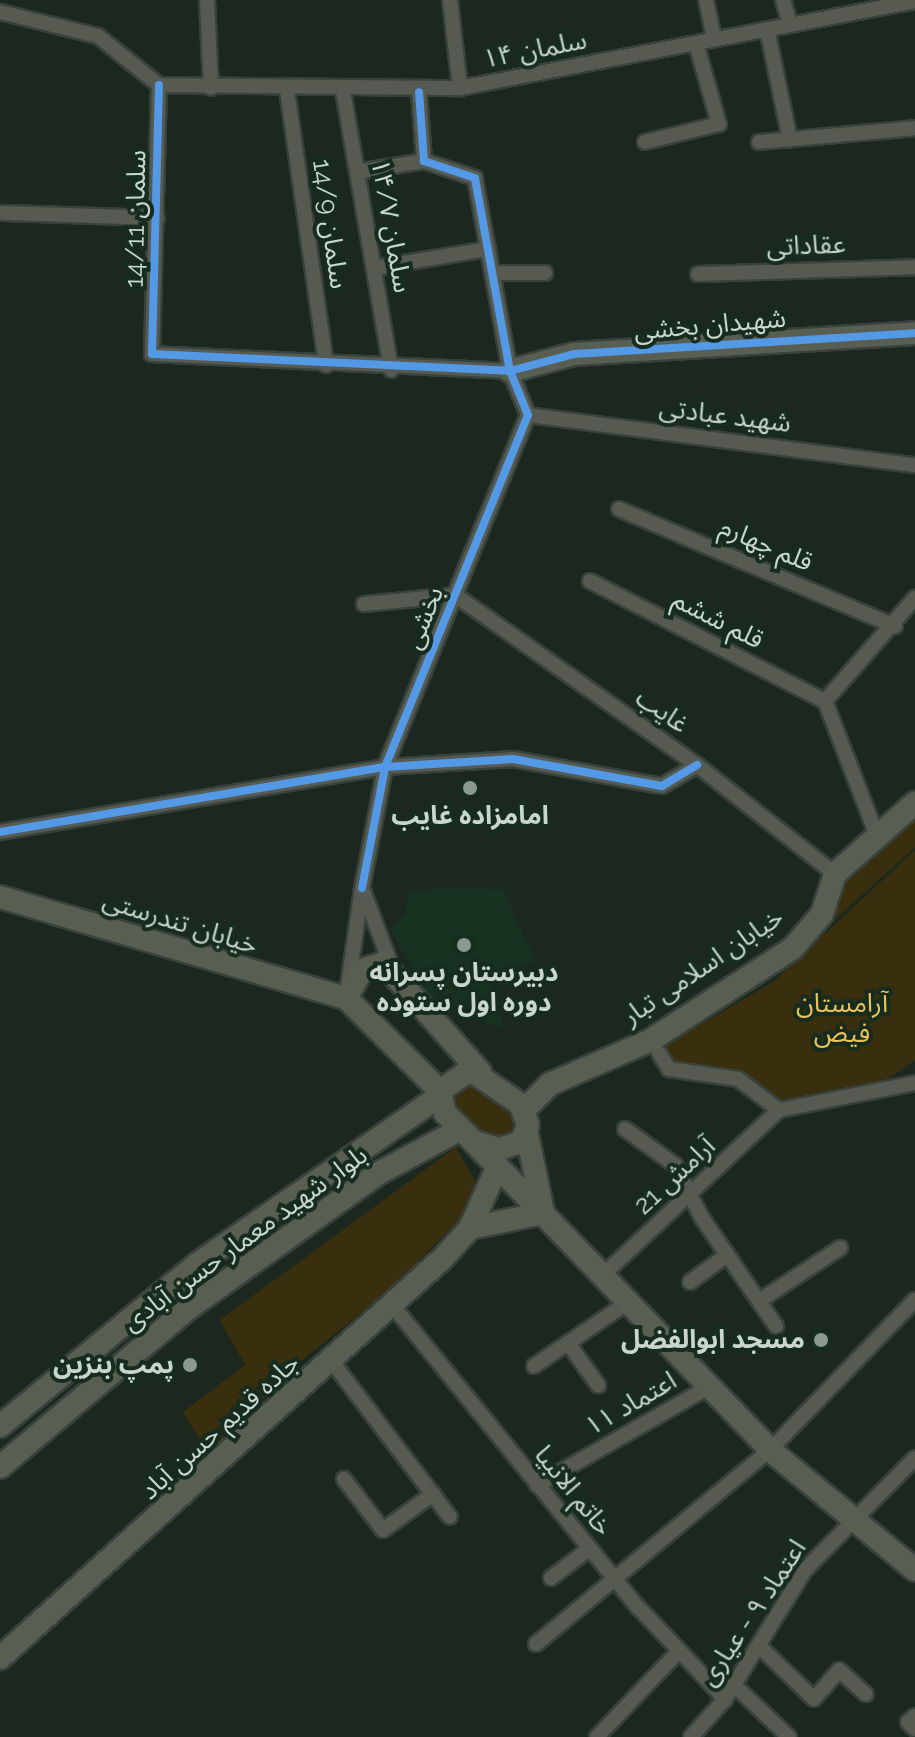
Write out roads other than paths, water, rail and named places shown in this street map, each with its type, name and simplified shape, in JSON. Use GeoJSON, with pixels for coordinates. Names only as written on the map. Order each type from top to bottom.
{"type":"FeatureCollection","features":[{"type":"Feature","properties":{"kind":"street"},"geometry":{"type":"LineString","coordinates":[[207,0],[211,88]]}},
{"type":"Feature","properties":{"kind":"street"},"geometry":{"type":"LineString","coordinates":[[450,0],[460,88]]}},
{"type":"Feature","properties":{"kind":"street"},"geometry":{"type":"LineString","coordinates":[[706,0],[714,39]]}},
{"type":"Feature","properties":{"kind":"street"},"geometry":{"type":"LineString","coordinates":[[783,0],[790,24]]}},
{"type":"Feature","properties":{"kind":"street","name":"سلمان ۱۴"},"geometry":{"type":"LineString","coordinates":[[159,85],[419,92],[460,88],[915,1]]}},
{"type":"Feature","properties":{"kind":"street"},"geometry":{"type":"LineString","coordinates":[[0,12],[98,36],[159,85]]}},
{"type":"Feature","properties":{"kind":"street"},"geometry":{"type":"LineString","coordinates":[[767,29],[790,140]]}},
{"type":"Feature","properties":{"kind":"street"},"geometry":{"type":"LineString","coordinates":[[645,142],[719,124],[696,43]]}},
{"type":"Feature","properties":{"kind":"street","name":"سلمان 14/11"},"geometry":{"type":"LineString","coordinates":[[159,85],[152,354],[326,365]]}},
{"type":"Feature","properties":{"kind":"street","name":"سلمان 14/9"},"geometry":{"type":"LineString","coordinates":[[287,90],[326,365]]}},
{"type":"Feature","properties":{"kind":"street","name":"سلمان ۱۴/۷"},"geometry":{"type":"LineString","coordinates":[[343,91],[391,370]]}},
{"type":"Feature","properties":{"kind":"street"},"geometry":{"type":"LineString","coordinates":[[419,92],[424,161]]}},
{"type":"Feature","properties":{"kind":"street"},"geometry":{"type":"LineString","coordinates":[[759,142],[915,128]]}},
{"type":"Feature","properties":{"kind":"street"},"geometry":{"type":"LineString","coordinates":[[357,172],[424,161],[475,178],[510,371],[528,415]]}},
{"type":"Feature","properties":{"kind":"street"},"geometry":{"type":"LineString","coordinates":[[3,213],[157,218]]}},
{"type":"Feature","properties":{"kind":"street"},"geometry":{"type":"LineString","coordinates":[[374,268],[488,249]]}},
{"type":"Feature","properties":{"kind":"street","name":"عقاداتی"},"geometry":{"type":"LineString","coordinates":[[698,274],[915,267]]}},
{"type":"Feature","properties":{"kind":"street"},"geometry":{"type":"LineString","coordinates":[[493,273],[545,273]]}},
{"type":"Feature","properties":{"kind":"street","name":"شهیدان بخشی"},"geometry":{"type":"LineString","coordinates":[[510,371],[574,354],[915,333]]}},
{"type":"Feature","properties":{"kind":"street"},"geometry":{"type":"LineString","coordinates":[[326,365],[391,370],[510,371]]}},
{"type":"Feature","properties":{"kind":"street","name":"شهید عبادتی"},"geometry":{"type":"LineString","coordinates":[[528,415],[915,465]]}},
{"type":"Feature","properties":{"kind":"street","name":"بخشی"},"geometry":{"type":"LineString","coordinates":[[346,998],[362,888],[385,767],[528,415]]}},
{"type":"Feature","properties":{"kind":"street","name":"قلم چهارم"},"geometry":{"type":"LineString","coordinates":[[619,509],[895,626]]}},
{"type":"Feature","properties":{"kind":"street","name":"قلم ششم"},"geometry":{"type":"LineString","coordinates":[[590,581],[825,701]]}},
{"type":"Feature","properties":{"kind":"street"},"geometry":{"type":"LineString","coordinates":[[364,604],[455,595]]}},
{"type":"Feature","properties":{"kind":"street","name":"غایب"},"geometry":{"type":"LineString","coordinates":[[455,595],[697,765],[835,874]]}},
{"type":"Feature","properties":{"kind":"street"},"geometry":{"type":"LineString","coordinates":[[877,836],[825,701],[895,626],[915,598]]}},
{"type":"Feature","properties":{"kind":"street"},"geometry":{"type":"LineString","coordinates":[[0,832],[385,767],[513,759],[662,786],[697,765]]}},
{"type":"Feature","properties":{"kind":"street","name":"خیابان اسلامی تبار"},"geometry":{"type":"LineString","coordinates":[[524,1110],[550,1084],[651,1040],[793,948],[822,914],[835,874],[915,803]]}},
{"type":"Feature","properties":{"kind":"street"},"geometry":{"type":"LineString","coordinates":[[362,888],[393,971],[480,1072],[524,1110],[543,1213]]}},
{"type":"Feature","properties":{"kind":"street","name":"خیابان تندرستی"},"geometry":{"type":"LineString","coordinates":[[0,897],[346,998]]}},
{"type":"Feature","properties":{"kind":"street"},"geometry":{"type":"LineString","coordinates":[[393,971],[368,965],[346,998],[439,1094],[466,1136],[603,1275],[707,1388],[770,1450],[915,1570]]}},
{"type":"Feature","properties":{"kind":"street"},"geometry":{"type":"LineString","coordinates":[[659,1053],[669,1069],[738,1079],[779,1110],[915,1083]]}},
{"type":"Feature","properties":{"kind":"street","name":"بلوار شهید معمار حسن آبادی"},"geometry":{"type":"LineString","coordinates":[[0,1426],[197,1264],[439,1094],[456,1074],[480,1072]]}},
{"type":"Feature","properties":{"kind":"street","name":"آرامش 21"},"geometry":{"type":"LineString","coordinates":[[603,1275],[779,1110]]}},
{"type":"Feature","properties":{"kind":"street"},"geometry":{"type":"LineString","coordinates":[[625,1129],[675,1165],[690,1196],[727,1255],[776,1326]]}},
{"type":"Feature","properties":{"kind":"street"},"geometry":{"type":"LineString","coordinates":[[466,1136],[507,1148],[527,1134]]}},
{"type":"Feature","properties":{"kind":"street","name":"بلوار شهید معمار حسن آبادی"},"geometry":{"type":"LineString","coordinates":[[0,1467],[189,1308],[379,1173],[466,1136]]}},
{"type":"Feature","properties":{"kind":"street","name":"جاده قدیم حسن آباد"},"geometry":{"type":"LineString","coordinates":[[0,1658],[333,1363],[393,1306],[470,1228],[497,1168]]}},
{"type":"Feature","properties":{"kind":"street"},"geometry":{"type":"LineString","coordinates":[[470,1228],[543,1213]]}},
{"type":"Feature","properties":{"kind":"street"},"geometry":{"type":"LineString","coordinates":[[759,1301],[840,1248]]}},
{"type":"Feature","properties":{"kind":"street"},"geometry":{"type":"LineString","coordinates":[[690,1282],[727,1255]]}},
{"type":"Feature","properties":{"kind":"street"},"geometry":{"type":"LineString","coordinates":[[536,1644],[616,1582],[770,1450],[915,1300]]}},
{"type":"Feature","properties":{"kind":"street"},"geometry":{"type":"LineString","coordinates":[[534,1366],[628,1302]]}},
{"type":"Feature","properties":{"kind":"street","name":"خاتم الانبیا"},"geometry":{"type":"LineString","coordinates":[[393,1306],[616,1582],[725,1699]]}},
{"type":"Feature","properties":{"kind":"street"},"geometry":{"type":"LineString","coordinates":[[568,1343],[598,1385]]}},
{"type":"Feature","properties":{"kind":"street"},"geometry":{"type":"LineString","coordinates":[[333,1363],[450,1517]]}},
{"type":"Feature","properties":{"kind":"street","name":"اعتماد ۱۱"},"geometry":{"type":"LineString","coordinates":[[537,1485],[707,1388]]}},
{"type":"Feature","properties":{"kind":"street","name":"اعتماد ۹ - عیاری"},"geometry":{"type":"LineString","coordinates":[[691,1737],[725,1699],[805,1570],[915,1458]]}},
{"type":"Feature","properties":{"kind":"street"},"geometry":{"type":"LineString","coordinates":[[344,1479],[383,1530],[433,1494]]}},
{"type":"Feature","properties":{"kind":"street"},"geometry":{"type":"LineString","coordinates":[[551,1578],[589,1549]]}},
{"type":"Feature","properties":{"kind":"street"},"geometry":{"type":"LineString","coordinates":[[759,1646],[814,1699],[839,1670],[866,1694]]}},
{"type":"Feature","properties":{"kind":"street"},"geometry":{"type":"LineString","coordinates":[[597,1737],[679,1651]]}},
{"type":"Feature","properties":{"kind":"street"},"geometry":{"type":"LineString","coordinates":[[734,1685],[789,1737]]}},
{"type":"Feature","properties":{"kind":"place","name":"امامزاده غایب"},"geometry":{"type":"Point","coordinates":[470,788]}},
{"type":"Feature","properties":{"kind":"place","name":"دبیرستان پسرانه دوره اول ستوده"},"geometry":{"type":"Point","coordinates":[464,945]}},
{"type":"Feature","properties":{"kind":"place","name":"مسجد ابوالفضل"},"geometry":{"type":"Point","coordinates":[821,1340]}},
{"type":"Feature","properties":{"kind":"place","name":"پمپ بنزین"},"geometry":{"type":"Point","coordinates":[190,1365]}},
{"type":"Feature","properties":{"kind":"park label","name":"آرامستان فیض"},"geometry":{"type":"Point","coordinates":[842,1019]}}]}
